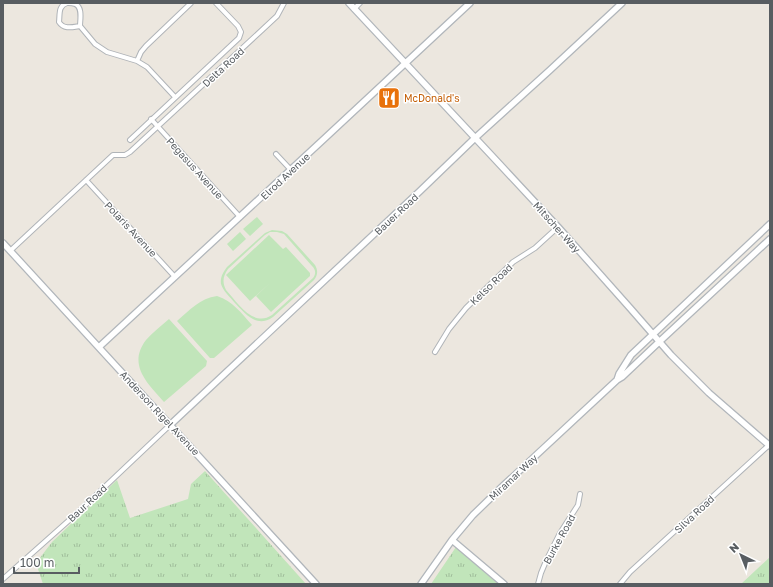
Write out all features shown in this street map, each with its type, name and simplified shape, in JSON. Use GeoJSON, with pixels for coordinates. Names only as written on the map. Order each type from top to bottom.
{"type":"FeatureCollection","features":[{"type":"Feature","properties":{"kind":"street"},"geometry":{"type":"LineString","coordinates":[[137,61],[141,52],[146,46],[191,3]]}},
{"type":"Feature","properties":{"kind":"street","name":"Delta Road"},"geometry":{"type":"LineString","coordinates":[[130,140],[239,38],[241,32],[238,26],[216,3]]}},
{"type":"Feature","properties":{"kind":"street","name":"Delta Road"},"geometry":{"type":"LineString","coordinates":[[86,180],[113,156],[125,155],[130,152],[277,16],[284,3]]}},
{"type":"Feature","properties":{"kind":"street","name":"Mitscher Way"},"geometry":{"type":"LineString","coordinates":[[349,3],[558,227],[670,355],[709,393],[769,445]]}},
{"type":"Feature","properties":{"kind":"street"},"geometry":{"type":"LineString","coordinates":[[354,9],[360,3]]}},
{"type":"Feature","properties":{"kind":"street","name":"Elrod Avenue"},"geometry":{"type":"LineString","coordinates":[[99,347],[470,3]]}},
{"type":"Feature","properties":{"kind":"street","name":"Bauer Road"},"geometry":{"type":"LineString","coordinates":[[170,425],[475,138],[622,3]]}},
{"type":"Feature","properties":{"kind":"street"},"geometry":{"type":"LineString","coordinates":[[80,26],[64,27],[60,24],[60,8],[63,4],[76,4],[80,8],[80,26],[95,44],[107,52],[137,61],[147,67],[175,97]]}},
{"type":"Feature","properties":{"kind":"street","name":"Pegasus Avenue"},"geometry":{"type":"LineString","coordinates":[[151,119],[240,217]]}},
{"type":"Feature","properties":{"kind":"street"},"geometry":{"type":"LineString","coordinates":[[276,154],[291,170]]}},
{"type":"Feature","properties":{"kind":"street"},"geometry":{"type":"LineString","coordinates":[[10,251],[86,180]]}},
{"type":"Feature","properties":{"kind":"street","name":"Polaris Avenue"},"geometry":{"type":"LineString","coordinates":[[86,180],[175,277]]}},
{"type":"Feature","properties":{"kind":"street","name":"Miramar Way"},"geometry":{"type":"LineString","coordinates":[[617,380],[631,354],[770,224]]}},
{"type":"Feature","properties":{"kind":"street","name":"Kelso Road"},"geometry":{"type":"LineString","coordinates":[[435,352],[449,330],[466,308],[514,262],[535,248],[558,227]]}},
{"type":"Feature","properties":{"kind":"street","name":"Miramar Way"},"geometry":{"type":"LineString","coordinates":[[421,584],[452,540],[473,515],[770,239]]}},
{"type":"Feature","properties":{"kind":"street","name":"Anderson Rigel Avenue"},"geometry":{"type":"LineString","coordinates":[[3,243],[316,584]]}},
{"type":"Feature","properties":{"kind":"street","name":"Baur Road"},"geometry":{"type":"LineString","coordinates":[[3,579],[170,425]]}},
{"type":"Feature","properties":{"kind":"street","name":"Silva Road"},"geometry":{"type":"LineString","coordinates":[[620,584],[630,572],[769,445]]}},
{"type":"Feature","properties":{"kind":"street","name":"Burke Road"},"geometry":{"type":"LineString","coordinates":[[538,584],[546,561],[560,533],[578,505],[580,494]]}},
{"type":"Feature","properties":{"kind":"street"},"geometry":{"type":"LineString","coordinates":[[452,540],[504,584]]}},
{"type":"Feature","properties":{"kind":"green space"},"geometry":{"type":"Polygon","coordinates":[[[257,217],[263,224],[250,236],[243,229],[257,217]]]}},
{"type":"Feature","properties":{"kind":"green space"},"geometry":{"type":"Polygon","coordinates":[[[272,230],[282,231],[287,234],[315,265],[317,272],[314,280],[273,317],[261,321],[251,318],[242,311],[222,287],[221,282],[222,275],[227,267],[265,233],[272,230]],[[270,232],[265,235],[228,269],[224,277],[226,290],[240,307],[252,316],[258,318],[265,318],[272,315],[313,278],[315,274],[315,270],[284,234],[270,232]]]}},
{"type":"Feature","properties":{"kind":"green space"},"geometry":{"type":"Polygon","coordinates":[[[240,232],[246,239],[233,251],[227,244],[240,232]]]}},
{"type":"Feature","properties":{"kind":"green space"},"geometry":{"type":"Polygon","coordinates":[[[269,235],[283,249],[286,247],[310,273],[310,276],[271,312],[256,296],[271,282],[250,301],[226,275],[269,235]]]}},
{"type":"Feature","properties":{"kind":"green space"},"geometry":{"type":"Polygon","coordinates":[[[217,296],[232,304],[252,325],[214,358],[210,358],[177,321],[200,302],[217,296]]]}},
{"type":"Feature","properties":{"kind":"green space"},"geometry":{"type":"Polygon","coordinates":[[[169,319],[207,361],[206,366],[164,402],[142,374],[139,366],[139,358],[141,349],[146,340],[169,319]]]}},
{"type":"Feature","properties":{"kind":"green space"},"geometry":{"type":"Polygon","coordinates":[[[205,471],[306,584],[43,584],[36,563],[52,542],[117,480],[130,518],[188,499],[191,484],[205,471]]]}},
{"type":"Feature","properties":{"kind":"green space"},"geometry":{"type":"Polygon","coordinates":[[[456,547],[498,584],[431,584],[456,547]]]}},
{"type":"Feature","properties":{"kind":"green space"},"geometry":{"type":"Polygon","coordinates":[[[770,557],[770,584],[741,584],[770,557]]]}},
{"type":"Feature","properties":{"kind":"place","name":"McDonald's"},"geometry":{"type":"Point","coordinates":[389,98]}}]}
